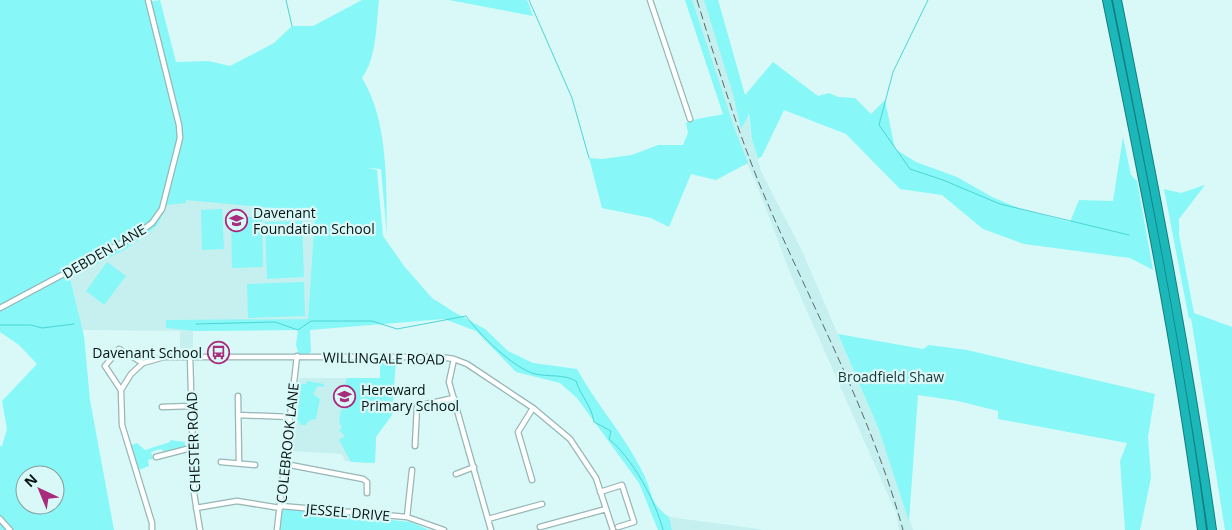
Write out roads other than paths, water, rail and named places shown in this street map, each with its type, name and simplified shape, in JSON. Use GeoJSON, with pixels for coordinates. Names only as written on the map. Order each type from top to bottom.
{"type":"FeatureCollection","features":[{"type":"Feature","properties":{"kind":"highway"},"geometry":{"type":"LineString","coordinates":[[1107,0],[1157,254],[1191,443],[1202,530]]}},
{"type":"Feature","properties":{"kind":"highway"},"geometry":{"type":"LineString","coordinates":[[1117,0],[1167,254],[1200,443],[1212,530]]}},
{"type":"Feature","properties":{"kind":"street","name":"DEBDEN LANE"},"geometry":{"type":"LineString","coordinates":[[0,308],[134,237],[152,223],[162,209],[180,138],[179,125],[148,0]]}},
{"type":"Feature","properties":{"kind":"street"},"geometry":{"type":"LineString","coordinates":[[650,0],[690,119]]}},
{"type":"Feature","properties":{"kind":"street"},"geometry":{"type":"LineString","coordinates":[[121,390],[131,374],[143,363],[119,349],[105,366],[121,390],[122,425],[152,530]]}},
{"type":"Feature","properties":{"kind":"street","name":"WILLINGALE ROAD"},"geometry":{"type":"LineString","coordinates":[[143,363],[164,357],[190,356],[441,357],[454,359],[468,364],[533,408],[570,439],[592,472],[612,530]]}},
{"type":"Feature","properties":{"kind":"street","name":"CHESTER ROAD"},"geometry":{"type":"LineString","coordinates":[[190,356],[191,448],[196,508],[200,530]]}},
{"type":"Feature","properties":{"kind":"street","name":"COLEBROOK LANE"},"geometry":{"type":"LineString","coordinates":[[277,530],[297,356]]}},
{"type":"Feature","properties":{"kind":"street"},"geometry":{"type":"LineString","coordinates":[[454,359],[449,382],[491,530]]}},
{"type":"Feature","properties":{"kind":"street"},"geometry":{"type":"LineString","coordinates":[[238,396],[239,462]]}},
{"type":"Feature","properties":{"kind":"street"},"geometry":{"type":"LineString","coordinates":[[415,446],[417,406],[454,398]]}},
{"type":"Feature","properties":{"kind":"street"},"geometry":{"type":"LineString","coordinates":[[162,407],[190,406]]}},
{"type":"Feature","properties":{"kind":"street"},"geometry":{"type":"LineString","coordinates":[[532,480],[518,432],[533,408]]}},
{"type":"Feature","properties":{"kind":"street"},"geometry":{"type":"LineString","coordinates":[[238,415],[290,417]]}},
{"type":"Feature","properties":{"kind":"street"},"geometry":{"type":"LineString","coordinates":[[156,457],[191,448]]}},
{"type":"Feature","properties":{"kind":"street"},"geometry":{"type":"LineString","coordinates":[[221,462],[239,462],[256,465]]}},
{"type":"Feature","properties":{"kind":"street"},"geometry":{"type":"LineString","coordinates":[[285,464],[364,479],[368,482],[367,493]]}},
{"type":"Feature","properties":{"kind":"street"},"geometry":{"type":"LineString","coordinates":[[456,474],[474,467]]}},
{"type":"Feature","properties":{"kind":"street"},"geometry":{"type":"LineString","coordinates":[[407,517],[412,470]]}},
{"type":"Feature","properties":{"kind":"street"},"geometry":{"type":"LineString","coordinates":[[364,479],[368,472]]}},
{"type":"Feature","properties":{"kind":"street"},"geometry":{"type":"LineString","coordinates":[[600,492],[622,485],[634,522],[618,527]]}},
{"type":"Feature","properties":{"kind":"street","name":"JESSEL DRIVE"},"geometry":{"type":"LineString","coordinates":[[196,508],[237,501],[280,507],[407,517],[444,530]]}},
{"type":"Feature","properties":{"kind":"street"},"geometry":{"type":"LineString","coordinates":[[488,519],[542,504]]}},
{"type":"Feature","properties":{"kind":"street"},"geometry":{"type":"LineString","coordinates":[[540,527],[606,509]]}},
{"type":"Feature","properties":{"kind":"street"},"geometry":{"type":"LineString","coordinates":[[0,519],[10,530]]}},
{"type":"Feature","properties":{"kind":"waterway"},"geometry":{"type":"LineString","coordinates":[[286,0],[292,26]]}},
{"type":"Feature","properties":{"kind":"waterway"},"geometry":{"type":"LineString","coordinates":[[529,0],[572,98],[589,158]]}},
{"type":"Feature","properties":{"kind":"waterway"},"geometry":{"type":"LineString","coordinates":[[928,0],[893,72],[879,125],[910,169],[943,180],[1000,204],[1129,235]]}},
{"type":"Feature","properties":{"kind":"waterway"},"geometry":{"type":"LineString","coordinates":[[196,324],[275,322],[298,330],[311,321],[372,321],[397,329],[466,316],[488,341],[507,358],[526,371],[535,374],[561,376],[576,381],[580,392],[591,410],[594,422],[611,431],[609,439],[626,457],[642,481],[655,506],[663,530]]}},
{"type":"Feature","properties":{"kind":"waterway"},"geometry":{"type":"LineString","coordinates":[[0,325],[31,325],[42,328],[74,324]]}},
{"type":"Feature","properties":{"kind":"railway"},"geometry":{"type":"LineString","coordinates":[[697,0],[750,160],[856,398],[889,485],[903,530]]}},
{"type":"Feature","properties":{"kind":"place","name":"Davenant Foundation School"},"geometry":{"type":"Point","coordinates":[237,220]}},
{"type":"Feature","properties":{"kind":"place","name":"Davenant School"},"geometry":{"type":"Point","coordinates":[218,352]}},
{"type":"Feature","properties":{"kind":"place","name":"Hereward Primary School"},"geometry":{"type":"Point","coordinates":[345,397]}},
{"type":"Feature","properties":{"kind":"park label","name":"Broadfield Shaw"},"geometry":{"type":"Point","coordinates":[891,376]}}]}
